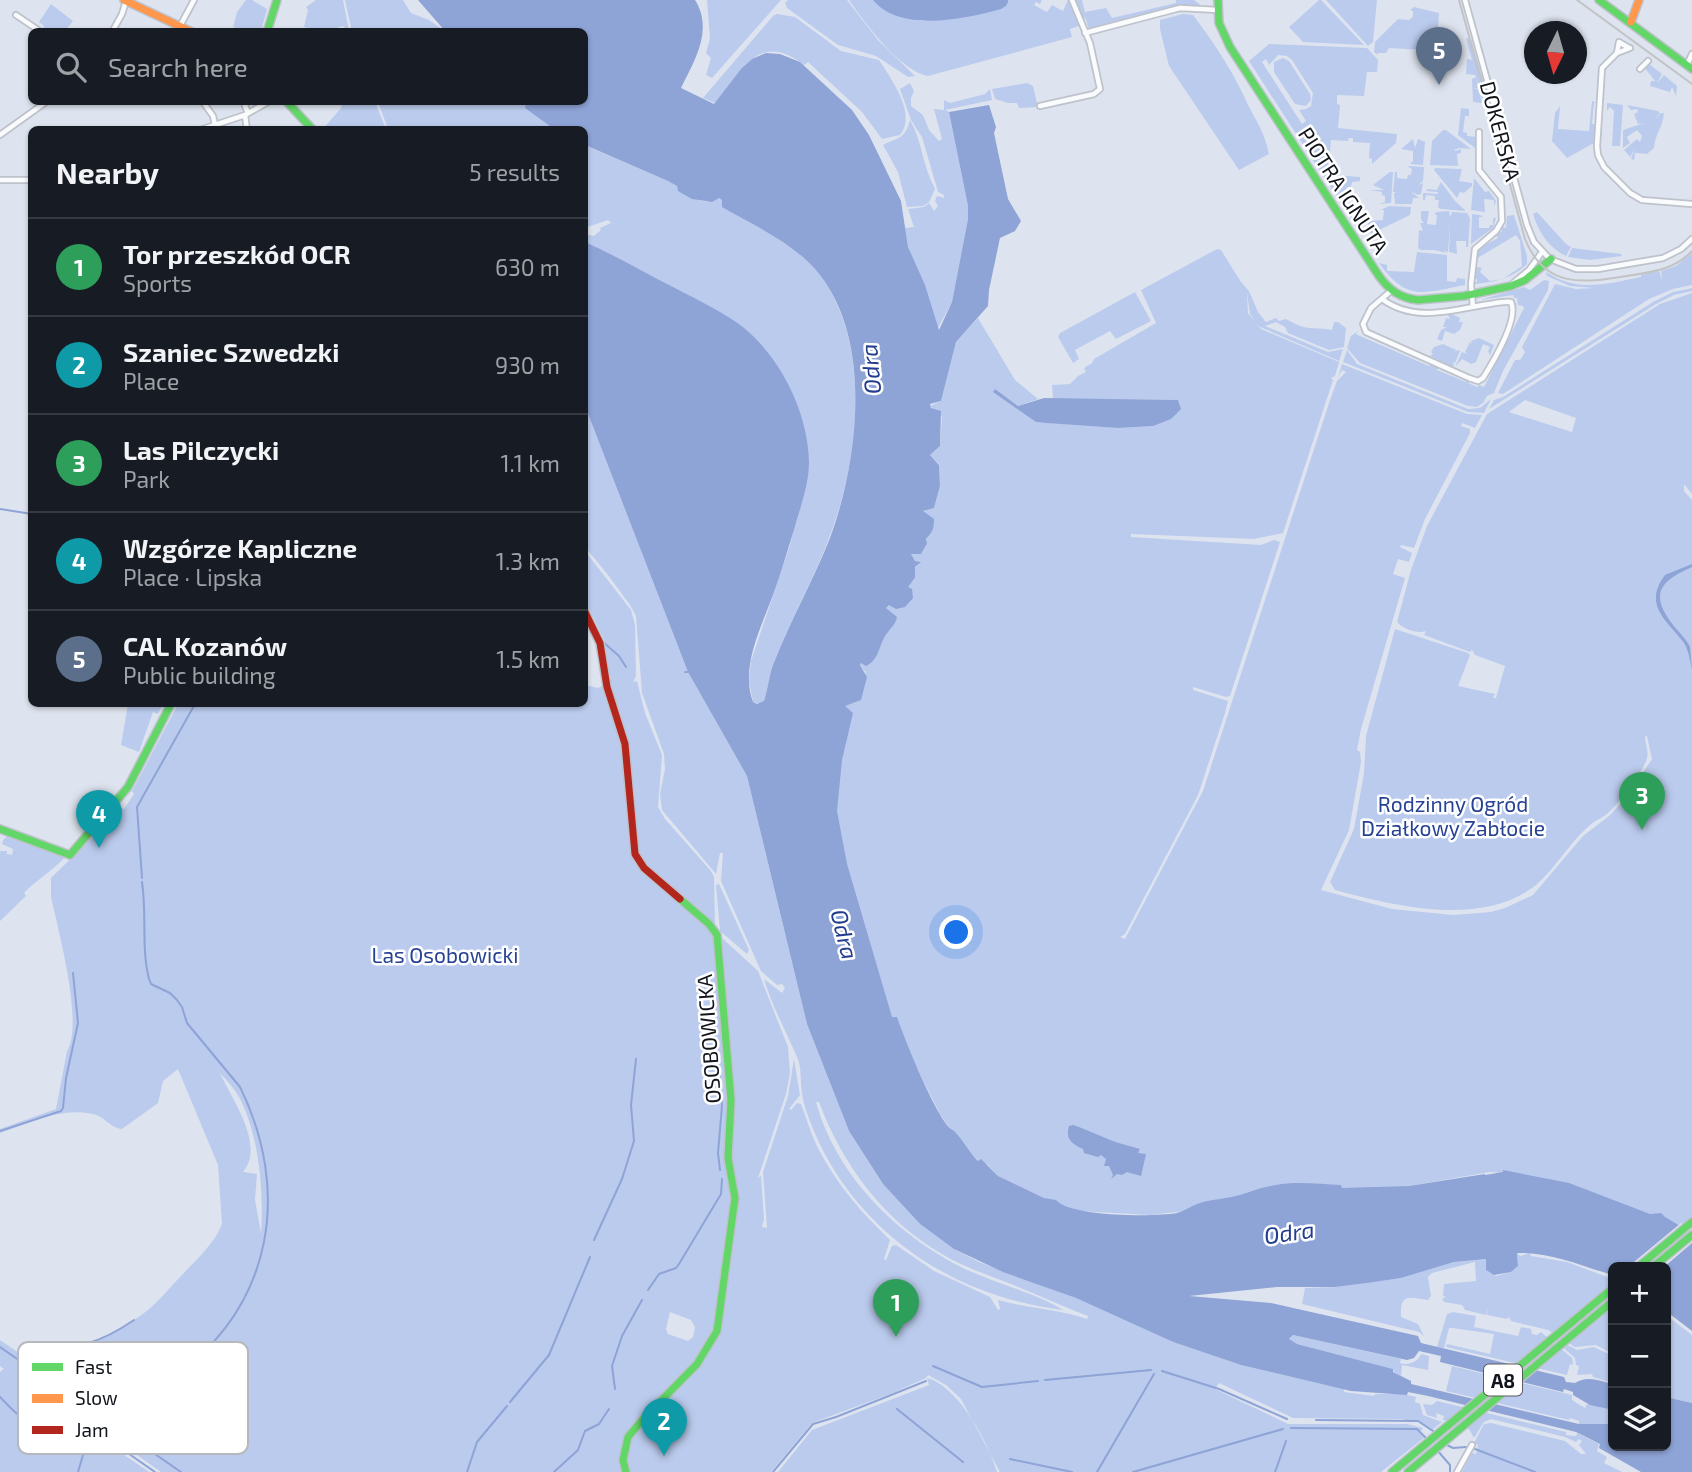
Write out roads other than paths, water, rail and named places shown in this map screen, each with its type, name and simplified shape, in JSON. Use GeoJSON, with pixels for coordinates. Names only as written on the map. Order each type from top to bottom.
{"type":"FeatureCollection","features":[{"type":"Feature","properties":{"kind":"main road"},"geometry":{"type":"LineString","coordinates":[[125,0],[184,28]]}},
{"type":"Feature","properties":{"kind":"main road"},"geometry":{"type":"LineString","coordinates":[[268,28],[277,0]]}},
{"type":"Feature","properties":{"kind":"main road","name":"PIOTRA IGNUTA"},"geometry":{"type":"LineString","coordinates":[[1218,0],[1222,32],[1230,47],[1381,279],[1392,290]]}},
{"type":"Feature","properties":{"kind":"main road"},"geometry":{"type":"LineString","coordinates":[[1599,0],[1689,67]]}},
{"type":"Feature","properties":{"kind":"main road"},"geometry":{"type":"LineString","coordinates":[[1631,22],[1639,0]]}},
{"type":"Feature","properties":{"kind":"main road"},"geometry":{"type":"LineString","coordinates":[[290,105],[309,126]]}},
{"type":"Feature","properties":{"kind":"main road"},"geometry":{"type":"LineString","coordinates":[[1392,290],[1406,298],[1421,301],[1510,286],[1524,281],[1549,257]]}},
{"type":"Feature","properties":{"kind":"main road","name":"OSOBOWICKA"},"geometry":{"type":"LineString","coordinates":[[588,618],[599,640],[607,687],[625,744],[635,854],[644,868],[709,924],[717,935],[731,1100],[728,1158],[735,1198],[716,1332],[709,1347],[634,1428],[624,1454],[626,1472]]}},
{"type":"Feature","properties":{"kind":"main road"},"geometry":{"type":"LineString","coordinates":[[0,829],[70,855],[120,800],[170,707]]}},
{"type":"Feature","properties":{"kind":"main road"},"geometry":{"type":"LineString","coordinates":[[1644,1262],[1692,1222]]}},
{"type":"Feature","properties":{"kind":"main road"},"geometry":{"type":"LineString","coordinates":[[1659,1262],[1692,1235]]}},
{"type":"Feature","properties":{"kind":"main road","name":"A8"},"geometry":{"type":"LineString","coordinates":[[1392,1472],[1608,1292]]}},
{"type":"Feature","properties":{"kind":"main road","name":"A8"},"geometry":{"type":"LineString","coordinates":[[1408,1472],[1608,1305]]}},
{"type":"Feature","properties":{"kind":"street"},"geometry":{"type":"LineString","coordinates":[[113,28],[122,14],[125,0]]}},
{"type":"Feature","properties":{"kind":"street"},"geometry":{"type":"LineString","coordinates":[[180,26],[194,0]]}},
{"type":"Feature","properties":{"kind":"street"},"geometry":{"type":"LineString","coordinates":[[1040,106],[1094,94],[1100,89],[1091,46],[1072,0]]}},
{"type":"Feature","properties":{"kind":"street","name":"DOKERSKA"},"geometry":{"type":"LineString","coordinates":[[1465,0],[1527,225],[1534,242],[1549,257]]}},
{"type":"Feature","properties":{"kind":"street"},"geometry":{"type":"LineString","coordinates":[[1086,33],[1180,8],[1218,10]]}},
{"type":"Feature","properties":{"kind":"street"},"geometry":{"type":"LineString","coordinates":[[16,15],[35,28]]}},
{"type":"Feature","properties":{"kind":"street"},"geometry":{"type":"LineString","coordinates":[[1618,54],[1602,68],[1598,155],[1604,167],[1630,193],[1642,200],[1692,204]]}},
{"type":"Feature","properties":{"kind":"street"},"geometry":{"type":"LineString","coordinates":[[1689,67],[1692,54]]}},
{"type":"Feature","properties":{"kind":"street"},"geometry":{"type":"LineString","coordinates":[[1640,69],[1648,61]]}},
{"type":"Feature","properties":{"kind":"street"},"geometry":{"type":"LineString","coordinates":[[0,135],[4,129],[41,105]]}},
{"type":"Feature","properties":{"kind":"street"},"geometry":{"type":"LineString","coordinates":[[205,105],[216,126]]}},
{"type":"Feature","properties":{"kind":"street"},"geometry":{"type":"LineString","coordinates":[[246,105],[247,126]]}},
{"type":"Feature","properties":{"kind":"street"},"geometry":{"type":"LineString","coordinates":[[218,126],[262,105]]}},
{"type":"Feature","properties":{"kind":"street","name":"DOKERSKA"},"geometry":{"type":"LineString","coordinates":[[1474,307],[1471,293],[1475,249],[1498,229],[1502,221],[1501,197],[1479,170],[1479,132]]}},
{"type":"Feature","properties":{"kind":"street"},"geometry":{"type":"LineString","coordinates":[[0,180],[28,180]]}},
{"type":"Feature","properties":{"kind":"street"},"geometry":{"type":"LineString","coordinates":[[1549,257],[1576,270],[1598,270],[1663,258],[1681,249],[1692,239]]}},
{"type":"Feature","properties":{"kind":"street"},"geometry":{"type":"LineString","coordinates":[[1382,299],[1399,309],[1417,313],[1435,313],[1508,301],[1514,311],[1513,319],[1486,373],[1478,381],[1366,332],[1363,324],[1367,313],[1382,299],[1392,290]]}},
{"type":"Feature","properties":{"kind":"street"},"geometry":{"type":"LineString","coordinates":[[1457,1472],[1472,1445]]}},
{"type":"Feature","properties":{"kind":"water","name":"Odra"},"geometry":{"type":"Polygon","coordinates":[[[418,0],[695,0],[703,23],[702,34],[696,56],[681,88],[714,104],[752,59],[766,53],[780,54],[800,62],[852,110],[869,135],[901,201],[908,247],[925,285],[939,330],[952,302],[968,219],[968,206],[949,112],[989,105],[996,127],[994,133],[1008,199],[1021,221],[1015,231],[1000,238],[988,306],[956,342],[941,401],[930,404],[931,408],[941,411],[940,446],[930,455],[939,465],[940,486],[934,508],[923,511],[934,519],[933,528],[921,554],[911,554],[915,561],[921,562],[915,567],[915,578],[908,587],[912,589],[913,598],[905,607],[896,609],[889,605],[886,608],[897,617],[895,622],[874,660],[866,666],[861,663],[860,665],[867,677],[861,700],[845,706],[853,713],[842,760],[837,811],[847,864],[892,1017],[897,1017],[929,1094],[945,1122],[974,1157],[978,1161],[981,1159],[998,1176],[1044,1198],[1056,1200],[1064,1206],[1095,1213],[1133,1215],[1180,1212],[1202,1202],[1284,1184],[1341,1185],[1342,1188],[1409,1186],[1503,1170],[1569,1183],[1650,1214],[1661,1213],[1692,1233],[1692,1331],[1671,1315],[1671,1262],[1608,1262],[1608,1273],[1554,1257],[1517,1253],[1518,1266],[1511,1272],[1494,1275],[1486,1270],[1486,1259],[1454,1262],[1401,1278],[1335,1287],[1277,1287],[1189,1296],[1271,1303],[1418,1336],[1421,1343],[1564,1377],[1566,1382],[1575,1383],[1589,1379],[1608,1383],[1608,1409],[1590,1405],[1573,1395],[1573,1392],[1564,1389],[1563,1392],[1440,1362],[1441,1356],[1419,1351],[1414,1358],[1407,1360],[1293,1335],[1289,1339],[1297,1344],[1393,1369],[1393,1372],[1411,1381],[1411,1384],[1579,1424],[1608,1424],[1608,1451],[1671,1451],[1671,1398],[1692,1403],[1692,1472],[1641,1472],[1599,1448],[1600,1444],[1576,1432],[1408,1392],[1407,1395],[1351,1391],[1241,1365],[1173,1342],[1076,1298],[1003,1272],[954,1249],[920,1224],[883,1184],[849,1131],[807,1024],[747,776],[688,672],[588,414],[588,244],[703,302],[739,324],[754,337],[779,368],[797,405],[807,443],[808,479],[784,562],[750,661],[750,689],[753,702],[757,704],[764,701],[773,665],[830,538],[840,508],[848,474],[855,404],[854,368],[848,334],[837,303],[820,275],[799,254],[774,236],[722,207],[722,200],[719,198],[712,202],[692,199],[668,181],[588,146],[588,126],[550,126],[525,108],[526,105],[588,105],[588,28],[442,28],[418,0]]]}},
{"type":"Feature","properties":{"kind":"water"},"geometry":{"type":"Polygon","coordinates":[[[873,0],[1008,2],[1001,9],[987,13],[934,21],[899,17],[873,0]]]}},
{"type":"Feature","properties":{"kind":"water"},"geometry":{"type":"Polygon","coordinates":[[[995,389],[1018,406],[1044,398],[1178,400],[1181,409],[1171,419],[1153,426],[1118,428],[1036,422],[993,392],[995,389]]]}},
{"type":"Feature","properties":{"kind":"water"},"geometry":{"type":"Polygon","coordinates":[[[1692,564],[1692,567],[1666,583],[1660,597],[1666,614],[1690,647],[1692,670],[1686,646],[1660,612],[1656,596],[1665,575],[1692,564]]]}},
{"type":"Feature","properties":{"kind":"water"},"geometry":{"type":"Polygon","coordinates":[[[1073,1125],[1140,1149],[1138,1153],[1146,1154],[1141,1176],[1127,1172],[1117,1174],[1111,1179],[1113,1175],[1109,1166],[1104,1166],[1106,1159],[1101,1155],[1098,1157],[1084,1153],[1083,1149],[1070,1140],[1069,1126],[1073,1125]]]}},
{"type":"Feature","properties":{"kind":"waterway"},"geometry":{"type":"LineString","coordinates":[[0,509],[28,513]]}},
{"type":"Feature","properties":{"kind":"waterway"},"geometry":{"type":"LineString","coordinates":[[603,642],[619,656],[626,667]]}},
{"type":"Feature","properties":{"kind":"waterway"},"geometry":{"type":"LineString","coordinates":[[142,878],[137,807],[193,707]]}},
{"type":"Feature","properties":{"kind":"waterway"},"geometry":{"type":"LineString","coordinates":[[142,882],[145,955],[151,984],[170,993],[177,1000],[187,1023],[240,1087],[256,1126],[265,1166],[268,1205],[264,1243],[253,1279],[235,1314],[213,1342]]}},
{"type":"Feature","properties":{"kind":"waterway"},"geometry":{"type":"LineString","coordinates":[[0,1131],[61,1111],[63,1108],[66,1078],[78,1023],[73,973]]}},
{"type":"Feature","properties":{"kind":"waterway"},"geometry":{"type":"LineString","coordinates":[[717,1045],[722,1106],[718,1153],[720,1170]]}},
{"type":"Feature","properties":{"kind":"waterway"},"geometry":{"type":"LineString","coordinates":[[594,1240],[622,1179],[634,1141],[631,1105],[636,1059]]}},
{"type":"Feature","properties":{"kind":"waterway"},"geometry":{"type":"LineString","coordinates":[[648,1290],[659,1274],[676,1268],[679,1264],[721,1194],[722,1179]]}},
{"type":"Feature","properties":{"kind":"waterway"},"geometry":{"type":"LineString","coordinates":[[510,1402],[549,1355],[590,1257]]}},
{"type":"Feature","properties":{"kind":"waterway"},"geometry":{"type":"LineString","coordinates":[[615,1389],[612,1366],[622,1336],[642,1300]]}},
{"type":"Feature","properties":{"kind":"waterway"},"geometry":{"type":"LineString","coordinates":[[91,1342],[110,1335],[134,1320]]}},
{"type":"Feature","properties":{"kind":"waterway"},"geometry":{"type":"LineString","coordinates":[[0,1347],[18,1359]]}},
{"type":"Feature","properties":{"kind":"waterway"},"geometry":{"type":"LineString","coordinates":[[933,1366],[982,1387],[1038,1381]]}},
{"type":"Feature","properties":{"kind":"waterway"},"geometry":{"type":"LineString","coordinates":[[1045,1380],[1151,1370]]}},
{"type":"Feature","properties":{"kind":"waterway"},"geometry":{"type":"LineString","coordinates":[[1162,1371],[1219,1389],[1287,1419]]}},
{"type":"Feature","properties":{"kind":"waterway"},"geometry":{"type":"LineString","coordinates":[[1097,1472],[1154,1374]]}},
{"type":"Feature","properties":{"kind":"waterway"},"geometry":{"type":"LineString","coordinates":[[773,1472],[813,1424],[926,1381]]}},
{"type":"Feature","properties":{"kind":"waterway"},"geometry":{"type":"LineString","coordinates":[[0,1397],[18,1415]]}},
{"type":"Feature","properties":{"kind":"waterway"},"geometry":{"type":"LineString","coordinates":[[467,1472],[477,1442],[507,1406]]}},
{"type":"Feature","properties":{"kind":"waterway"},"geometry":{"type":"LineString","coordinates":[[554,1472],[578,1450],[585,1431],[599,1424],[609,1409]]}},
{"type":"Feature","properties":{"kind":"waterway"},"geometry":{"type":"LineString","coordinates":[[897,1409],[963,1462]]}},
{"type":"Feature","properties":{"kind":"waterway"},"geometry":{"type":"LineString","coordinates":[[1316,1420],[1418,1421],[1436,1433]]}},
{"type":"Feature","properties":{"kind":"waterway"},"geometry":{"type":"LineString","coordinates":[[1291,1428],[1417,1429],[1426,1438]]}},
{"type":"Feature","properties":{"kind":"waterway"},"geometry":{"type":"LineString","coordinates":[[1133,1472],[1283,1429]]}},
{"type":"Feature","properties":{"kind":"waterway"},"geometry":{"type":"LineString","coordinates":[[1275,1472],[1286,1441]]}},
{"type":"Feature","properties":{"kind":"waterway"},"geometry":{"type":"LineString","coordinates":[[1447,1445],[1453,1448],[1466,1447]]}},
{"type":"Feature","properties":{"kind":"waterway"},"geometry":{"type":"LineString","coordinates":[[1475,1449],[1535,1472]]}},
{"type":"Feature","properties":{"kind":"waterway"},"geometry":{"type":"LineString","coordinates":[[1437,1450],[1450,1465],[1450,1472]]}},
{"type":"Feature","properties":{"kind":"waterway"},"geometry":{"type":"LineString","coordinates":[[78,1472],[84,1454]]}},
{"type":"Feature","properties":{"kind":"waterway"},"geometry":{"type":"LineString","coordinates":[[129,1454],[155,1472]]}},
{"type":"Feature","properties":{"kind":"waterway"},"geometry":{"type":"LineString","coordinates":[[155,1454],[181,1472]]}},
{"type":"Feature","properties":{"kind":"waterway"},"geometry":{"type":"LineString","coordinates":[[1010,1459],[1072,1472]]}},
{"type":"Feature","properties":{"kind":"tram line"},"geometry":{"type":"LineString","coordinates":[[1459,0],[1525,239],[1543,267],[1554,275],[1567,279],[1595,280],[1662,269],[1678,262],[1692,251]]}},
{"type":"Feature","properties":{"kind":"tram line"},"geometry":{"type":"LineString","coordinates":[[1577,0],[1692,84]]}},
{"type":"Feature","properties":{"kind":"place","name":"CAL Kozanów"},"geometry":{"type":"Point","coordinates":[1439,85]}},
{"type":"Feature","properties":{"kind":"place","name":"Las Pilczycki"},"geometry":{"type":"Point","coordinates":[1642,830]}},
{"type":"Feature","properties":{"kind":"place","name":"Wzgórze Kapliczne"},"geometry":{"type":"Point","coordinates":[99,848]}},
{"type":"Feature","properties":{"kind":"place","name":"Tor przeszkód OCR"},"geometry":{"type":"Point","coordinates":[896,1337]}},
{"type":"Feature","properties":{"kind":"place","name":"Szaniec Szwedzki"},"geometry":{"type":"Point","coordinates":[664,1456]}},
{"type":"Feature","properties":{"kind":"park label","name":"Rodzinny Ogród Działkowy Zabłocie"},"geometry":{"type":"Point","coordinates":[1453,815]}},
{"type":"Feature","properties":{"kind":"park label","name":"Las Osobowicki"},"geometry":{"type":"Point","coordinates":[445,954]}}]}
